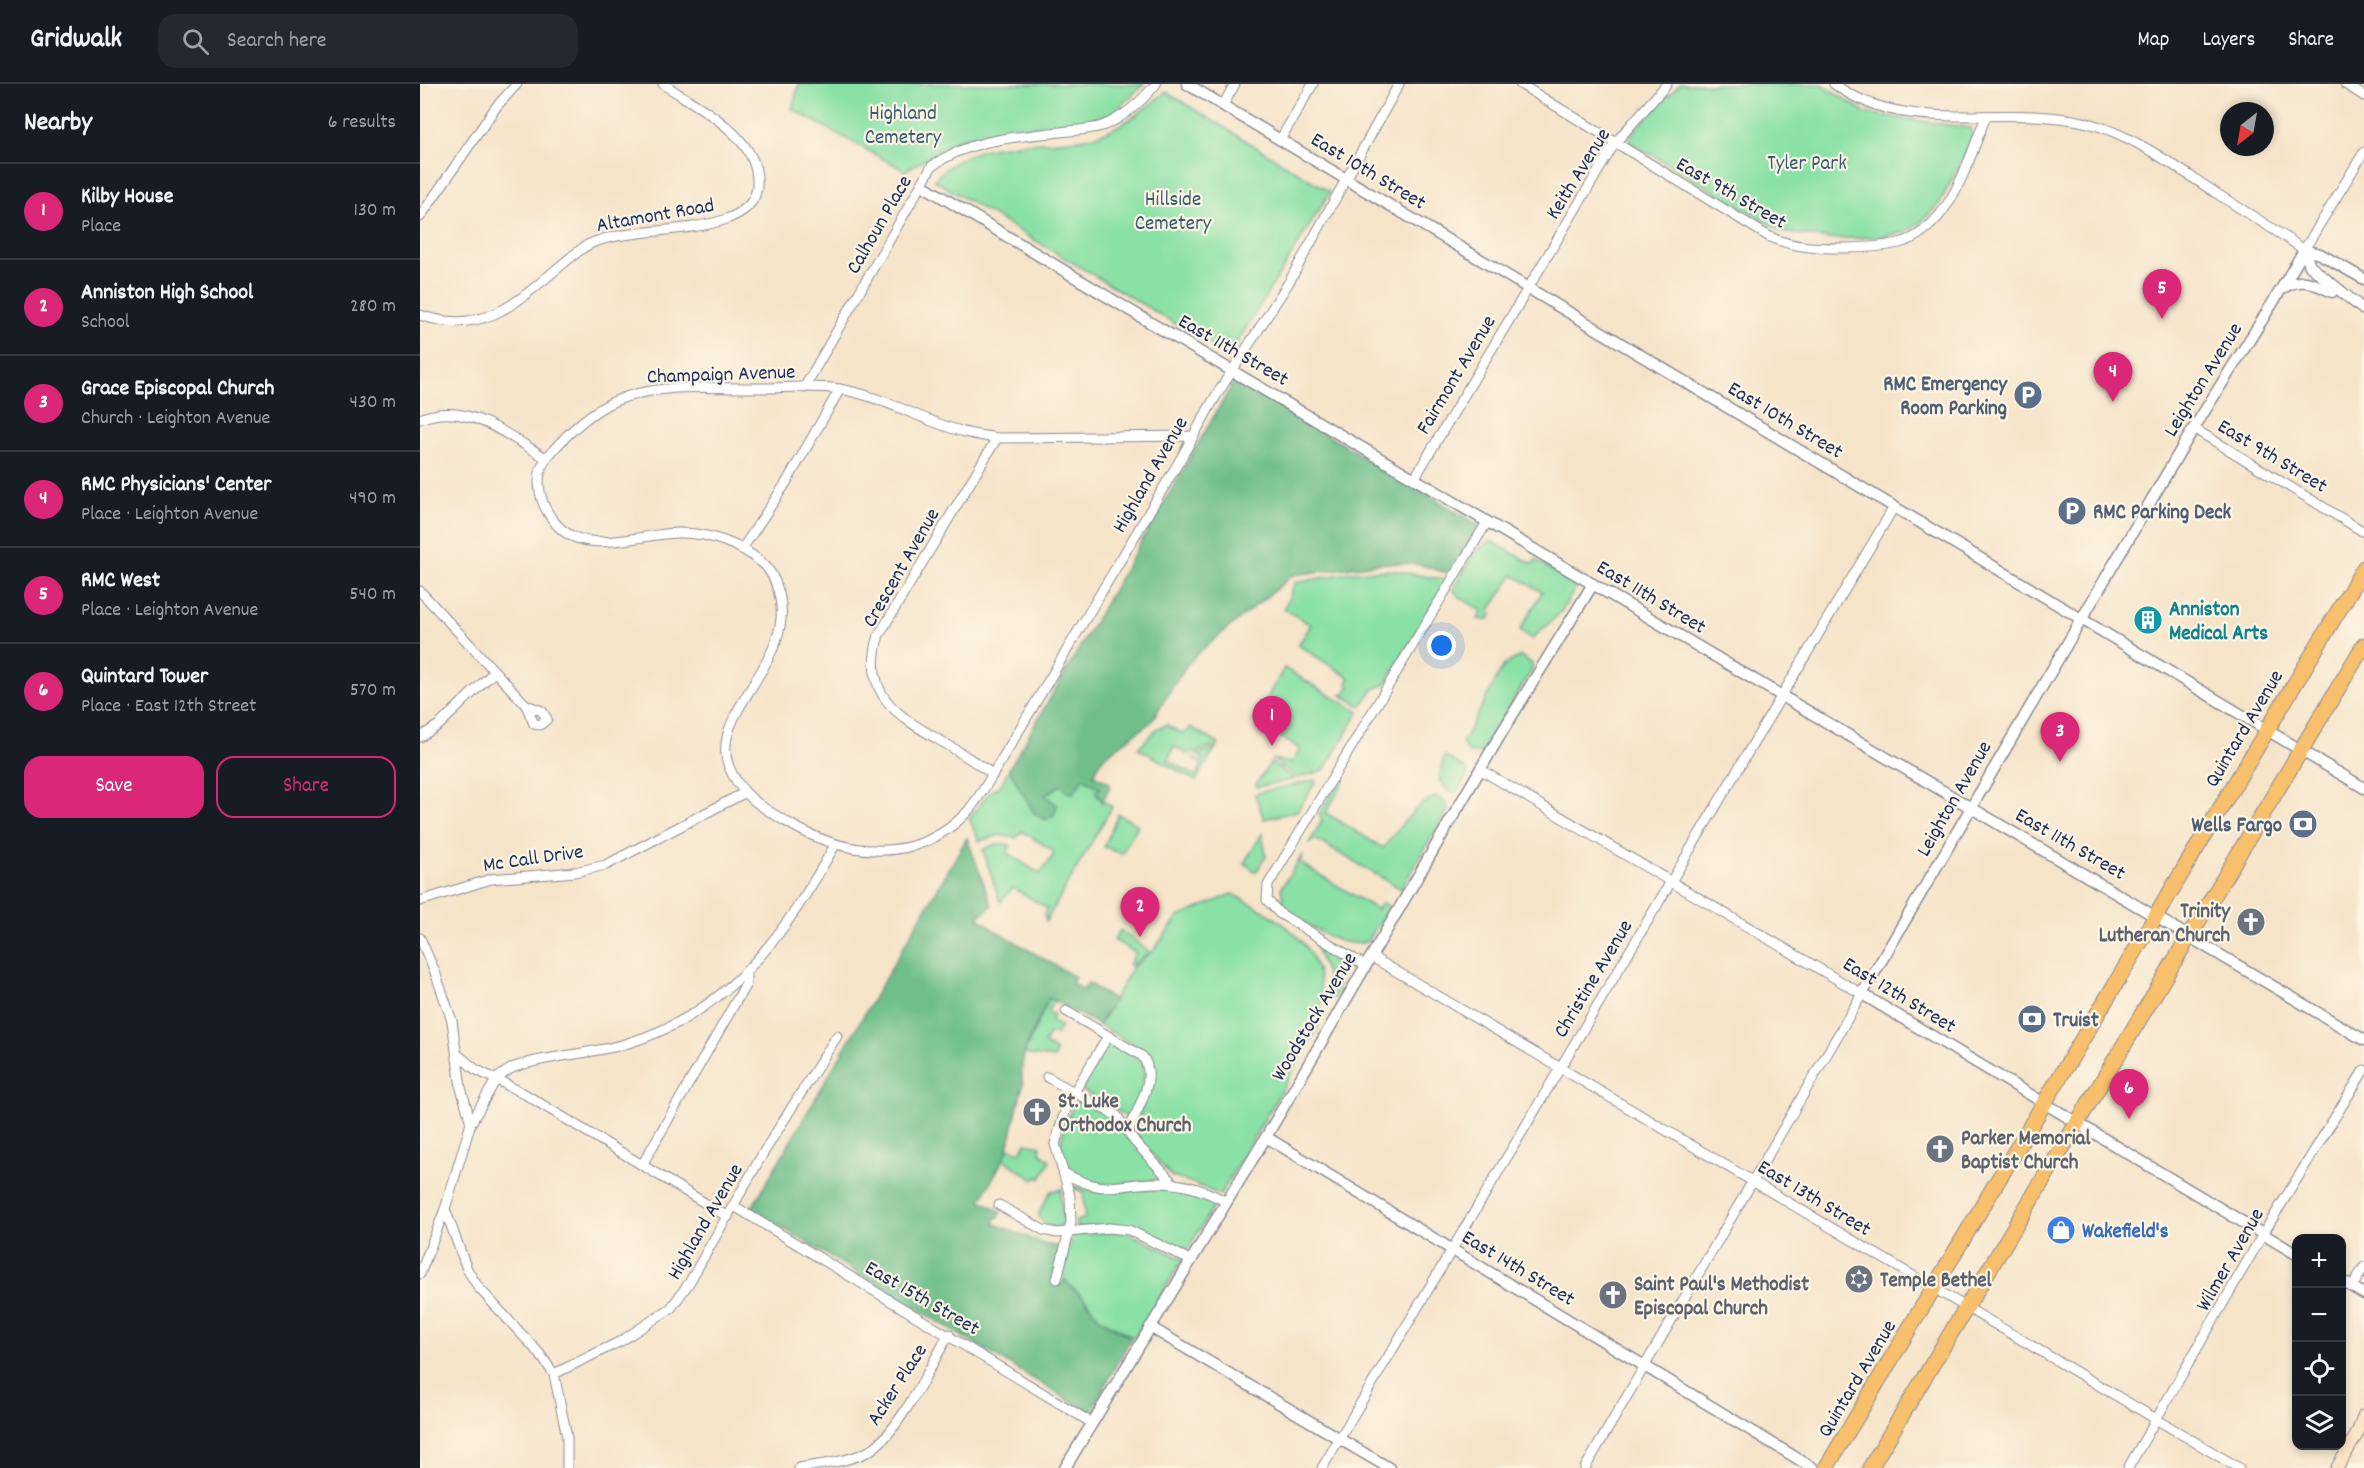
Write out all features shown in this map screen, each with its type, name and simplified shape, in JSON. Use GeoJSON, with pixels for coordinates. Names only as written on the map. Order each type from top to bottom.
{"type":"FeatureCollection","features":[{"type":"Feature","properties":{"kind":"highway","name":"Quintard Avenue"},"geometry":{"type":"LineString","coordinates":[[1826,1468],[2155,914],[2364,568]]}},
{"type":"Feature","properties":{"kind":"highway"},"geometry":{"type":"LineString","coordinates":[[1870,1468],[2364,645]]}},
{"type":"Feature","properties":{"kind":"main road"},"geometry":{"type":"LineString","coordinates":[[2337,1468],[2361,1432],[2364,1415]]}},
{"type":"Feature","properties":{"kind":"street"},"geometry":{"type":"LineString","coordinates":[[420,217],[496,107],[517,84]]}},
{"type":"Feature","properties":{"kind":"street","name":"Altamont Road"},"geometry":{"type":"LineString","coordinates":[[420,315],[445,322],[476,321],[517,303],[582,248],[602,238],[727,220],[747,210],[754,200],[757,188],[757,176],[750,155],[738,138],[723,125],[663,84]]}},
{"type":"Feature","properties":{"kind":"street","name":"Calhoun Place"},"geometry":{"type":"LineString","coordinates":[[804,387],[932,166],[943,158],[975,144],[1101,126],[1122,116],[1141,102],[1156,84]]}},
{"type":"Feature","properties":{"kind":"street","name":"East 10th Street"},"geometry":{"type":"LineString","coordinates":[[1187,84],[2364,788]]}},
{"type":"Feature","properties":{"kind":"street"},"geometry":{"type":"LineString","coordinates":[[1222,105],[1235,84]]}},
{"type":"Feature","properties":{"kind":"street"},"geometry":{"type":"LineString","coordinates":[[1281,140],[1313,84]]}},
{"type":"Feature","properties":{"kind":"street","name":"Highland Avenue"},"geometry":{"type":"LineString","coordinates":[[835,845],[863,851],[897,848],[936,836],[955,823],[975,802],[1180,460],[1192,436],[1289,282],[1399,84]]}},
{"type":"Feature","properties":{"kind":"street","name":"East 9th Street"},"geometry":{"type":"LineString","coordinates":[[1520,84],[1777,240],[1806,248],[1858,248],[1900,243],[1920,234],[1944,209],[1961,181],[1986,116]]}},
{"type":"Feature","properties":{"kind":"street","name":"Keith Avenue"},"geometry":{"type":"LineString","coordinates":[[1528,288],[1615,143],[1667,84]]}},
{"type":"Feature","properties":{"kind":"street"},"geometry":{"type":"LineString","coordinates":[[1834,84],[1847,94],[1875,105],[1905,112],[2071,119],[2118,134],[2261,219],[2304,250],[2320,254],[2364,279]]}},
{"type":"Feature","properties":{"kind":"street"},"geometry":{"type":"LineString","coordinates":[[2345,84],[2364,96]]}},
{"type":"Feature","properties":{"kind":"street","name":"Leighton Avenue"},"geometry":{"type":"LineString","coordinates":[[1585,1468],[2193,428],[2338,198],[2364,152]]}},
{"type":"Feature","properties":{"kind":"street","name":"East 11th Street"},"geometry":{"type":"LineString","coordinates":[[922,185],[1414,479],[2155,914],[2364,1040]]}},
{"type":"Feature","properties":{"kind":"street"},"geometry":{"type":"LineString","coordinates":[[2304,250],[2310,266],[2364,310]]}},
{"type":"Feature","properties":{"kind":"street"},"geometry":{"type":"LineString","coordinates":[[2282,288],[2293,281],[2306,280],[2353,302]]}},
{"type":"Feature","properties":{"kind":"street","name":"Fairmont Avenue"},"geometry":{"type":"LineString","coordinates":[[1414,479],[1528,288]]}},
{"type":"Feature","properties":{"kind":"street","name":"Champaign Avenue"},"geometry":{"type":"LineString","coordinates":[[546,458],[595,413],[615,401],[667,390],[804,387],[840,389],[880,401],[966,433],[997,438],[1192,436]]}},
{"type":"Feature","properties":{"kind":"street"},"geometry":{"type":"LineString","coordinates":[[742,549],[786,483],[840,389]]}},
{"type":"Feature","properties":{"kind":"street"},"geometry":{"type":"LineString","coordinates":[[420,419],[439,413],[471,416],[546,458],[539,476],[541,499],[559,527],[568,534],[582,539],[602,541],[685,533],[705,536],[742,549],[766,566],[776,583],[783,614],[774,652],[728,735],[727,758],[744,793],[810,836],[835,845],[795,912],[769,947],[746,972],[706,1005],[649,1035],[586,1054],[523,1064],[497,1078],[471,1123],[445,1209],[420,1274]]}},
{"type":"Feature","properties":{"kind":"street","name":"East 9th Street"},"geometry":{"type":"LineString","coordinates":[[2193,428],[2364,532]]}},
{"type":"Feature","properties":{"kind":"street","name":"Crescent Avenue"},"geometry":{"type":"LineString","coordinates":[[993,774],[896,713],[879,687],[874,666],[879,635],[997,438]]}},
{"type":"Feature","properties":{"kind":"street","name":"Christine Avenue"},"geometry":{"type":"LineString","coordinates":[[1322,1468],[1894,507]]}},
{"type":"Feature","properties":{"kind":"street","name":"East 13th Street"},"geometry":{"type":"LineString","coordinates":[[1487,522],[1269,885],[1267,900],[1278,913],[1559,1068],[2239,1468]]}},
{"type":"Feature","properties":{"kind":"street","name":"Woodstock Avenue"},"geometry":{"type":"LineString","coordinates":[[1065,1468],[1192,1261],[1593,584]]}},
{"type":"Feature","properties":{"kind":"street"},"geometry":{"type":"LineString","coordinates":[[420,591],[526,705]]}},
{"type":"Feature","properties":{"kind":"street"},"geometry":{"type":"LineString","coordinates":[[420,737],[439,724],[494,672]]}},
{"type":"Feature","properties":{"kind":"street","name":"East 12th Street"},"geometry":{"type":"LineString","coordinates":[[1481,770],[2078,1122],[2292,1252]]}},
{"type":"Feature","properties":{"kind":"street","name":"Mc Call Drive"},"geometry":{"type":"LineString","coordinates":[[420,901],[491,879],[575,872],[606,865],[744,793]]}},
{"type":"Feature","properties":{"kind":"street"},"geometry":{"type":"LineString","coordinates":[[420,938],[452,1021],[462,1088],[471,1123]]}},
{"type":"Feature","properties":{"kind":"street"},"geometry":{"type":"LineString","coordinates":[[642,1165],[746,984],[746,972]]}},
{"type":"Feature","properties":{"kind":"street"},"geometry":{"type":"LineString","coordinates":[[1066,1011],[1142,1056],[1147,1062],[1148,1080],[1128,1131]]}},
{"type":"Feature","properties":{"kind":"street","name":"Highland Avenue"},"geometry":{"type":"LineString","coordinates":[[554,1374],[621,1341],[671,1308],[689,1283],[765,1150],[837,1036]]}},
{"type":"Feature","properties":{"kind":"street"},"geometry":{"type":"LineString","coordinates":[[1058,1279],[1069,1231],[1070,1196],[1055,1144],[1074,1092],[1108,1036]]}},
{"type":"Feature","properties":{"kind":"street"},"geometry":{"type":"LineString","coordinates":[[457,1054],[475,1069],[497,1078],[728,1217]]}},
{"type":"Feature","properties":{"kind":"street","name":"Wilmer Avenue"},"geometry":{"type":"LineString","coordinates":[[2128,1468],[2263,1234],[2364,1070]]}},
{"type":"Feature","properties":{"kind":"street"},"geometry":{"type":"LineString","coordinates":[[1047,1077],[1117,1116],[1174,1184]]}},
{"type":"Feature","properties":{"kind":"street","name":"East 14th Street"},"geometry":{"type":"LineString","coordinates":[[1266,1137],[1813,1468]]}},
{"type":"Feature","properties":{"kind":"street"},"geometry":{"type":"LineString","coordinates":[[1064,1173],[1088,1186],[1107,1188],[1156,1183],[1200,1188],[1227,1202]]}},
{"type":"Feature","properties":{"kind":"street"},"geometry":{"type":"LineString","coordinates":[[999,1205],[1043,1230],[1109,1228],[1129,1230],[1192,1261]]}},
{"type":"Feature","properties":{"kind":"street","name":"East 15th Street"},"geometry":{"type":"LineString","coordinates":[[734,1206],[949,1334],[1092,1423]]}},
{"type":"Feature","properties":{"kind":"street"},"geometry":{"type":"LineString","coordinates":[[445,1209],[458,1249],[472,1278],[554,1374],[567,1437],[567,1468]]}},
{"type":"Feature","properties":{"kind":"street"},"geometry":{"type":"LineString","coordinates":[[2352,1287],[2364,1267]]}},
{"type":"Feature","properties":{"kind":"street"},"geometry":{"type":"LineString","coordinates":[[2346,1283],[2364,1294]]}},
{"type":"Feature","properties":{"kind":"street"},"geometry":{"type":"LineString","coordinates":[[1150,1327],[1389,1468]]}},
{"type":"Feature","properties":{"kind":"street","name":"Acker Place"},"geometry":{"type":"LineString","coordinates":[[799,1468],[849,1459],[869,1451],[887,1436],[949,1334]]}},
{"type":"Feature","properties":{"kind":"green space","name":"Highland Cemetery"},"geometry":{"type":"Polygon","coordinates":[[[799,84],[1144,84],[1110,115],[1067,124],[1014,129],[958,139],[905,171],[792,109],[799,84]]]}},
{"type":"Feature","properties":{"kind":"green space","name":"Tyler Park"},"geometry":{"type":"Polygon","coordinates":[[[1680,84],[1821,84],[1866,113],[1970,128],[1973,139],[1939,204],[1921,222],[1906,232],[1879,237],[1830,239],[1783,232],[1630,142],[1629,136],[1680,84]]]}},
{"type":"Feature","properties":{"kind":"green space","name":"Hillside Cemetery"},"geometry":{"type":"Polygon","coordinates":[[[1166,92],[1330,192],[1229,356],[934,180],[950,166],[985,149],[1024,143],[1066,141],[1108,131],[1138,114],[1166,92]]]}},
{"type":"Feature","properties":{"kind":"green space"},"geometry":{"type":"Polygon","coordinates":[[[1235,380],[1479,525],[1455,570],[1447,573],[1417,564],[1383,563],[1293,575],[1199,652],[1185,667],[1151,722],[1104,757],[1093,775],[1110,783],[1102,802],[1096,791],[1100,788],[1083,778],[1074,793],[1068,792],[1061,785],[1045,795],[1057,805],[1054,815],[1045,820],[1034,813],[1009,769],[1235,380]]]}},
{"type":"Feature","properties":{"kind":"green space"},"geometry":{"type":"Polygon","coordinates":[[[1491,541],[1532,564],[1536,560],[1576,583],[1577,586],[1561,612],[1532,639],[1520,630],[1542,592],[1513,575],[1489,611],[1492,614],[1488,620],[1478,619],[1482,611],[1458,596],[1453,589],[1476,550],[1491,541]]]}},
{"type":"Feature","properties":{"kind":"green space"},"geometry":{"type":"Polygon","coordinates":[[[1391,570],[1447,580],[1385,685],[1373,689],[1361,706],[1340,694],[1344,695],[1350,686],[1347,683],[1350,678],[1298,645],[1311,625],[1284,609],[1295,583],[1351,572],[1391,570]]]}},
{"type":"Feature","properties":{"kind":"green space"},"geometry":{"type":"Polygon","coordinates":[[[1521,656],[1532,664],[1532,670],[1481,753],[1469,753],[1462,743],[1504,665],[1521,656]]]}},
{"type":"Feature","properties":{"kind":"green space"},"geometry":{"type":"Polygon","coordinates":[[[1284,668],[1359,712],[1324,770],[1298,778],[1272,759],[1292,763],[1300,749],[1254,721],[1284,668]]]}},
{"type":"Feature","properties":{"kind":"green space"},"geometry":{"type":"Polygon","coordinates":[[[1166,725],[1183,734],[1190,727],[1219,744],[1216,748],[1210,747],[1187,754],[1174,746],[1168,760],[1196,776],[1202,765],[1191,756],[1201,763],[1203,759],[1196,754],[1215,749],[1196,781],[1138,748],[1157,729],[1166,725]]]}},
{"type":"Feature","properties":{"kind":"green space"},"geometry":{"type":"Polygon","coordinates":[[[1444,756],[1465,768],[1468,773],[1457,792],[1448,791],[1439,780],[1444,756]]]}},
{"type":"Feature","properties":{"kind":"green space"},"geometry":{"type":"Polygon","coordinates":[[[1271,762],[1294,779],[1257,787],[1256,784],[1271,762]]]}},
{"type":"Feature","properties":{"kind":"green space"},"geometry":{"type":"Polygon","coordinates":[[[1009,769],[1034,813],[1048,800],[1044,795],[1061,785],[1083,778],[1101,788],[1097,796],[1112,807],[1046,921],[1044,914],[1047,908],[1013,888],[1000,902],[983,850],[1000,844],[1011,846],[1007,853],[1040,874],[1054,854],[1052,850],[1022,831],[1016,838],[1000,835],[979,841],[969,818],[988,795],[1001,785],[1009,769]]]}},
{"type":"Feature","properties":{"kind":"green space"},"geometry":{"type":"Polygon","coordinates":[[[1341,777],[1345,779],[1326,813],[1383,848],[1407,818],[1422,804],[1437,797],[1446,803],[1448,810],[1401,889],[1315,839],[1308,845],[1322,821],[1319,814],[1341,777]]]}},
{"type":"Feature","properties":{"kind":"green space"},"geometry":{"type":"Polygon","coordinates":[[[1315,780],[1316,782],[1297,811],[1264,819],[1255,795],[1257,793],[1315,780]]]}},
{"type":"Feature","properties":{"kind":"green space"},"geometry":{"type":"Polygon","coordinates":[[[1118,814],[1138,825],[1122,854],[1104,847],[1118,814]]]}},
{"type":"Feature","properties":{"kind":"green space"},"geometry":{"type":"Polygon","coordinates":[[[1262,834],[1266,856],[1256,872],[1244,863],[1262,834]]]}},
{"type":"Feature","properties":{"kind":"green space"},"geometry":{"type":"Polygon","coordinates":[[[967,838],[992,906],[978,917],[993,929],[1075,977],[1072,983],[1083,990],[1088,983],[1114,1000],[1099,1025],[1049,998],[1025,1051],[1023,1084],[1007,1152],[981,1200],[1001,1212],[999,1217],[995,1218],[995,1224],[1044,1244],[1064,1248],[1052,1280],[1061,1285],[1064,1280],[1085,1299],[1099,1318],[1131,1338],[1090,1413],[751,1209],[967,838]]]}},
{"type":"Feature","properties":{"kind":"green space"},"geometry":{"type":"Polygon","coordinates":[[[1303,854],[1300,863],[1376,909],[1383,903],[1387,905],[1389,910],[1366,942],[1344,942],[1334,939],[1285,910],[1281,888],[1303,854]]]}},
{"type":"Feature","properties":{"kind":"green space"},"geometry":{"type":"Polygon","coordinates":[[[1232,894],[1273,917],[1304,944],[1313,960],[1319,979],[1321,1002],[1318,1028],[1220,1195],[1172,1177],[1135,1135],[1134,1129],[1152,1078],[1151,1060],[1141,1049],[1099,1025],[1132,968],[1153,951],[1178,917],[1232,894]]]}},
{"type":"Feature","properties":{"kind":"green space"},"geometry":{"type":"Polygon","coordinates":[[[1120,930],[1150,952],[1131,966],[1129,965],[1136,953],[1114,940],[1120,930]]]}},
{"type":"Feature","properties":{"kind":"green space"},"geometry":{"type":"Polygon","coordinates":[[[1319,943],[1329,952],[1336,968],[1338,985],[1335,998],[1330,997],[1327,976],[1316,947],[1319,943]]]}},
{"type":"Feature","properties":{"kind":"green space"},"geometry":{"type":"Polygon","coordinates":[[[1049,998],[1054,1000],[1048,1011],[1054,1015],[1051,1021],[1061,1027],[1057,1034],[1050,1033],[1044,1043],[1056,1051],[1054,1058],[1024,1054],[1049,998]]]}},
{"type":"Feature","properties":{"kind":"green space"},"geometry":{"type":"Polygon","coordinates":[[[1110,1042],[1133,1054],[1143,1065],[1142,1088],[1128,1117],[1082,1090],[1106,1044],[1110,1042]]]}},
{"type":"Feature","properties":{"kind":"green space"},"geometry":{"type":"Polygon","coordinates":[[[1081,1100],[1118,1122],[1165,1179],[1125,1184],[1098,1183],[1085,1179],[1075,1172],[1064,1159],[1061,1143],[1068,1116],[1081,1100]]]}},
{"type":"Feature","properties":{"kind":"green space"},"geometry":{"type":"Polygon","coordinates":[[[1026,1143],[1041,1146],[1040,1152],[1050,1160],[1041,1179],[1037,1177],[1034,1180],[1003,1159],[1009,1148],[1020,1152],[1026,1143]]]}},
{"type":"Feature","properties":{"kind":"green space"},"geometry":{"type":"Polygon","coordinates":[[[1074,1186],[1098,1192],[1182,1188],[1216,1202],[1188,1249],[1135,1229],[1118,1226],[1076,1227],[1076,1221],[1085,1218],[1083,1192],[1073,1188],[1074,1186]]]}},
{"type":"Feature","properties":{"kind":"green space"},"geometry":{"type":"Polygon","coordinates":[[[1062,1189],[1060,1195],[1064,1223],[1057,1227],[1047,1225],[1039,1217],[1039,1213],[1051,1191],[1062,1189]]]}},
{"type":"Feature","properties":{"kind":"green space"},"geometry":{"type":"Polygon","coordinates":[[[1128,1233],[1183,1259],[1135,1338],[1099,1318],[1085,1299],[1064,1280],[1063,1273],[1072,1235],[1128,1233]]]}},
{"type":"Feature","properties":{"kind":"place","name":"RMC West"},"geometry":{"type":"Point","coordinates":[2162,319]}},
{"type":"Feature","properties":{"kind":"place","name":"RMC Emergency Room Parking"},"geometry":{"type":"Point","coordinates":[2028,395]}},
{"type":"Feature","properties":{"kind":"place","name":"RMC Physicians' Center"},"geometry":{"type":"Point","coordinates":[2113,402]}},
{"type":"Feature","properties":{"kind":"place","name":"RMC Parking Deck"},"geometry":{"type":"Point","coordinates":[2072,511]}},
{"type":"Feature","properties":{"kind":"place","name":"Anniston Medical Arts"},"geometry":{"type":"Point","coordinates":[2148,620]}},
{"type":"Feature","properties":{"kind":"place","name":"Kilby House"},"geometry":{"type":"Point","coordinates":[1272,746]}},
{"type":"Feature","properties":{"kind":"place","name":"Grace Episcopal Church"},"geometry":{"type":"Point","coordinates":[2060,762]}},
{"type":"Feature","properties":{"kind":"place","name":"Wells Fargo"},"geometry":{"type":"Point","coordinates":[2303,824]}},
{"type":"Feature","properties":{"kind":"place","name":"Trinity Lutheran Church"},"geometry":{"type":"Point","coordinates":[2251,922]}},
{"type":"Feature","properties":{"kind":"place","name":"Anniston High School"},"geometry":{"type":"Point","coordinates":[1140,937]}},
{"type":"Feature","properties":{"kind":"place","name":"Truist"},"geometry":{"type":"Point","coordinates":[2032,1019]}},
{"type":"Feature","properties":{"kind":"place","name":"St. Luke Orthodox Church"},"geometry":{"type":"Point","coordinates":[1037,1112]}},
{"type":"Feature","properties":{"kind":"place","name":"Quintard Tower"},"geometry":{"type":"Point","coordinates":[2129,1119]}},
{"type":"Feature","properties":{"kind":"place","name":"Parker Memorial Baptist Church"},"geometry":{"type":"Point","coordinates":[1940,1149]}},
{"type":"Feature","properties":{"kind":"place","name":"Wakefield's"},"geometry":{"type":"Point","coordinates":[2061,1230]}},
{"type":"Feature","properties":{"kind":"place","name":"Temple Bethel"},"geometry":{"type":"Point","coordinates":[1859,1279]}},
{"type":"Feature","properties":{"kind":"place","name":"Saint Paul's Methodist Episcopal Church"},"geometry":{"type":"Point","coordinates":[1613,1295]}}]}
